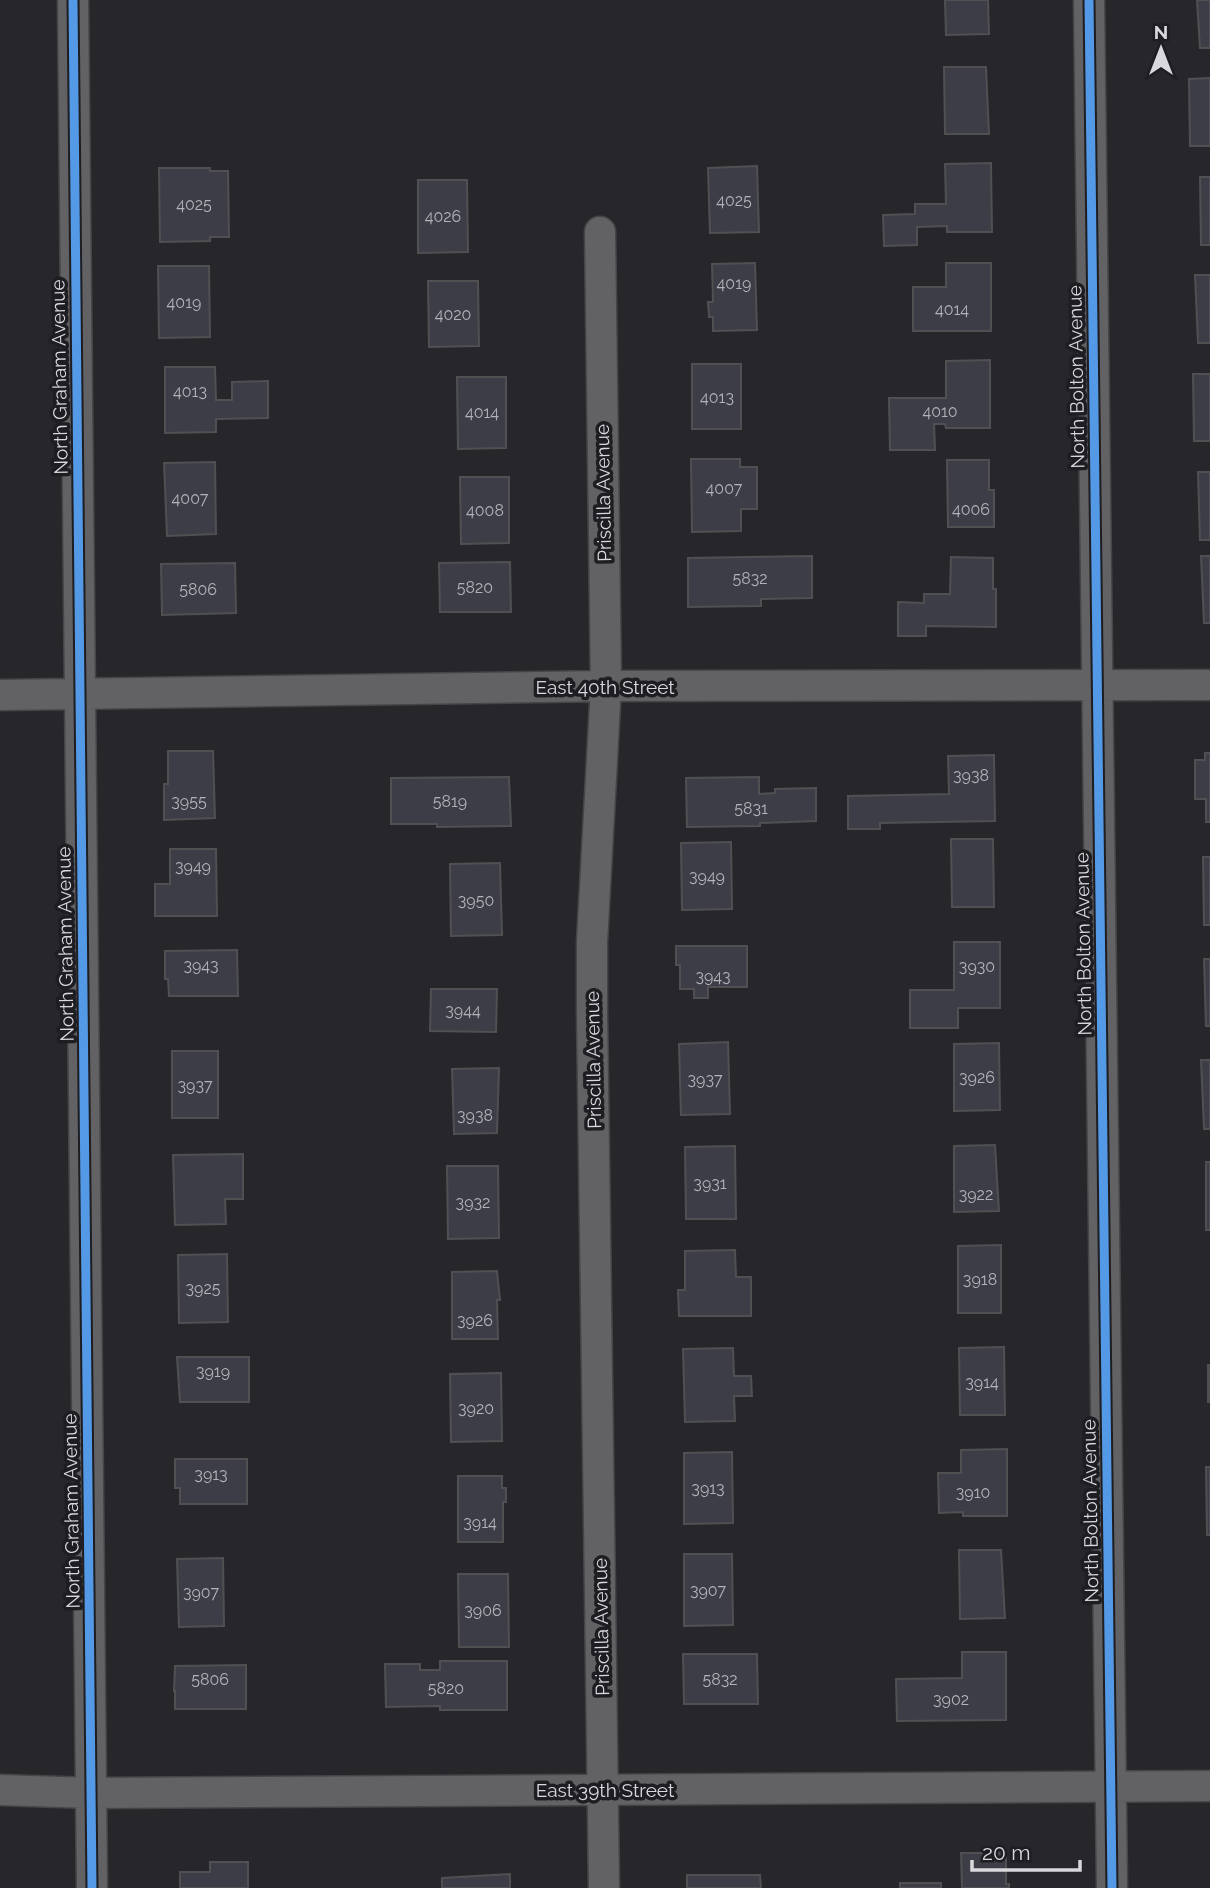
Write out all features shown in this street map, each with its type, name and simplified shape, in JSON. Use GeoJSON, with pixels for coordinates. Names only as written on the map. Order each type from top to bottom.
{"type":"FeatureCollection","features":[{"type":"Feature","properties":{"kind":"street","name":"North Graham Avenue"},"geometry":{"type":"LineString","coordinates":[[73,0],[92,1888]]}},
{"type":"Feature","properties":{"kind":"street","name":"North Bolton Avenue"},"geometry":{"type":"LineString","coordinates":[[1089,0],[1112,1888]]}},
{"type":"Feature","properties":{"kind":"street","name":"Priscilla Avenue"},"geometry":{"type":"LineString","coordinates":[[600,232],[606,686],[592,942],[604,1888]]}},
{"type":"Feature","properties":{"kind":"street","name":"East 40th Street"},"geometry":{"type":"LineString","coordinates":[[0,695],[606,686],[1210,685]]}},
{"type":"Feature","properties":{"kind":"street","name":"East 39th Street"},"geometry":{"type":"LineString","coordinates":[[0,1790],[91,1793],[1210,1786]]}},
{"type":"Feature","properties":{"kind":"building"},"geometry":{"type":"Polygon","coordinates":[[[945,0],[988,0],[989,34],[946,35],[945,0]]]}},
{"type":"Feature","properties":{"kind":"building"},"geometry":{"type":"Polygon","coordinates":[[[1197,0],[1210,0],[1210,48],[1200,48],[1197,0]]]}},
{"type":"Feature","properties":{"kind":"building"},"geometry":{"type":"Polygon","coordinates":[[[944,67],[986,67],[989,134],[945,134],[944,67]]]}},
{"type":"Feature","properties":{"kind":"building"},"geometry":{"type":"Polygon","coordinates":[[[1210,78],[1210,146],[1190,146],[1189,79],[1210,78]]]}},
{"type":"Feature","properties":{"kind":"building"},"geometry":{"type":"Polygon","coordinates":[[[991,163],[992,232],[947,232],[947,226],[917,227],[917,245],[884,246],[883,215],[915,214],[915,204],[946,204],[945,164],[991,163]]]}},
{"type":"Feature","properties":{"kind":"building"},"geometry":{"type":"Polygon","coordinates":[[[757,166],[759,232],[710,233],[708,168],[757,166]]]}},
{"type":"Feature","properties":{"kind":"building"},"geometry":{"type":"Polygon","coordinates":[[[159,168],[210,168],[210,171],[228,171],[229,237],[210,237],[210,241],[160,242],[159,168]]]}},
{"type":"Feature","properties":{"kind":"building"},"geometry":{"type":"Polygon","coordinates":[[[1200,177],[1210,177],[1210,245],[1201,245],[1200,177]]]}},
{"type":"Feature","properties":{"kind":"building"},"geometry":{"type":"Polygon","coordinates":[[[418,180],[467,180],[468,252],[418,253],[418,180]]]}},
{"type":"Feature","properties":{"kind":"building"},"geometry":{"type":"Polygon","coordinates":[[[755,263],[757,330],[713,331],[713,317],[709,317],[708,302],[713,302],[712,264],[755,263]]]}},
{"type":"Feature","properties":{"kind":"building"},"geometry":{"type":"Polygon","coordinates":[[[946,263],[991,263],[991,331],[913,331],[913,287],[946,287],[946,263]]]}},
{"type":"Feature","properties":{"kind":"building"},"geometry":{"type":"Polygon","coordinates":[[[158,266],[209,266],[210,337],[159,338],[158,266]]]}},
{"type":"Feature","properties":{"kind":"building"},"geometry":{"type":"Polygon","coordinates":[[[1195,275],[1210,275],[1210,343],[1198,343],[1195,275]]]}},
{"type":"Feature","properties":{"kind":"building"},"geometry":{"type":"Polygon","coordinates":[[[428,281],[478,281],[479,346],[429,347],[428,281]]]}},
{"type":"Feature","properties":{"kind":"building"},"geometry":{"type":"Polygon","coordinates":[[[990,360],[990,428],[946,428],[945,424],[934,424],[935,450],[890,450],[889,398],[946,398],[946,361],[990,360]]]}},
{"type":"Feature","properties":{"kind":"building"},"geometry":{"type":"Polygon","coordinates":[[[692,364],[741,364],[741,429],[692,429],[692,364]]]}},
{"type":"Feature","properties":{"kind":"building"},"geometry":{"type":"Polygon","coordinates":[[[165,367],[215,367],[216,400],[232,400],[232,382],[268,381],[268,418],[216,419],[216,432],[165,433],[165,367]]]}},
{"type":"Feature","properties":{"kind":"building"},"geometry":{"type":"Polygon","coordinates":[[[1193,374],[1210,374],[1210,441],[1194,441],[1193,374]]]}},
{"type":"Feature","properties":{"kind":"building"},"geometry":{"type":"Polygon","coordinates":[[[457,377],[506,377],[506,448],[458,449],[457,377]]]}},
{"type":"Feature","properties":{"kind":"building"},"geometry":{"type":"Polygon","coordinates":[[[691,459],[740,459],[740,467],[757,467],[757,509],[741,509],[741,531],[692,532],[691,459]]]}},
{"type":"Feature","properties":{"kind":"building"},"geometry":{"type":"Polygon","coordinates":[[[947,460],[989,460],[989,490],[994,490],[994,527],[948,527],[947,460]]]}},
{"type":"Feature","properties":{"kind":"building"},"geometry":{"type":"Polygon","coordinates":[[[215,462],[216,534],[167,536],[164,463],[215,462]]]}},
{"type":"Feature","properties":{"kind":"building"},"geometry":{"type":"Polygon","coordinates":[[[1198,472],[1210,472],[1210,540],[1200,540],[1198,472]]]}},
{"type":"Feature","properties":{"kind":"building"},"geometry":{"type":"Polygon","coordinates":[[[460,477],[509,477],[509,543],[461,544],[460,477]]]}},
{"type":"Feature","properties":{"kind":"building"},"geometry":{"type":"Polygon","coordinates":[[[812,556],[812,598],[761,599],[761,606],[688,607],[688,558],[812,556]]]}},
{"type":"Feature","properties":{"kind":"building"},"geometry":{"type":"Polygon","coordinates":[[[1201,556],[1210,556],[1210,623],[1204,623],[1201,556]]]}},
{"type":"Feature","properties":{"kind":"building"},"geometry":{"type":"Polygon","coordinates":[[[951,557],[993,558],[996,627],[926,626],[926,636],[898,636],[898,602],[924,603],[924,594],[950,594],[951,557]]]}},
{"type":"Feature","properties":{"kind":"building"},"geometry":{"type":"Polygon","coordinates":[[[510,562],[511,612],[440,612],[439,563],[510,562]]]}},
{"type":"Feature","properties":{"kind":"building"},"geometry":{"type":"Polygon","coordinates":[[[235,563],[236,613],[162,615],[161,564],[235,563]]]}},
{"type":"Feature","properties":{"kind":"building"},"geometry":{"type":"Polygon","coordinates":[[[168,751],[213,751],[215,818],[164,820],[168,751]]]}},
{"type":"Feature","properties":{"kind":"building"},"geometry":{"type":"Polygon","coordinates":[[[1205,753],[1210,753],[1210,822],[1206,822],[1206,799],[1195,799],[1195,760],[1205,760],[1205,753]]]}},
{"type":"Feature","properties":{"kind":"building"},"geometry":{"type":"Polygon","coordinates":[[[994,755],[995,821],[880,823],[880,829],[848,829],[848,796],[949,794],[948,756],[994,755]]]}},
{"type":"Feature","properties":{"kind":"building"},"geometry":{"type":"Polygon","coordinates":[[[509,777],[511,826],[437,827],[437,824],[391,824],[391,778],[509,777]]]}},
{"type":"Feature","properties":{"kind":"building"},"geometry":{"type":"Polygon","coordinates":[[[759,777],[759,794],[775,793],[775,789],[816,788],[816,821],[760,823],[760,826],[687,827],[686,778],[759,777]]]}},
{"type":"Feature","properties":{"kind":"building"},"geometry":{"type":"Polygon","coordinates":[[[951,839],[993,839],[994,907],[952,907],[951,839]]]}},
{"type":"Feature","properties":{"kind":"building"},"geometry":{"type":"Polygon","coordinates":[[[731,842],[732,909],[682,910],[681,843],[731,842]]]}},
{"type":"Feature","properties":{"kind":"building"},"geometry":{"type":"Polygon","coordinates":[[[170,849],[216,849],[217,916],[155,916],[155,884],[170,884],[170,849]]]}},
{"type":"Feature","properties":{"kind":"building"},"geometry":{"type":"Polygon","coordinates":[[[1203,857],[1210,857],[1210,925],[1204,925],[1203,857]]]}},
{"type":"Feature","properties":{"kind":"building"},"geometry":{"type":"Polygon","coordinates":[[[500,863],[502,935],[451,936],[450,864],[500,863]]]}},
{"type":"Feature","properties":{"kind":"building"},"geometry":{"type":"Polygon","coordinates":[[[954,942],[1000,942],[1000,1008],[958,1008],[958,1028],[910,1028],[910,990],[954,990],[954,942]]]}},
{"type":"Feature","properties":{"kind":"building"},"geometry":{"type":"Polygon","coordinates":[[[676,946],[747,946],[747,987],[708,987],[708,998],[694,998],[694,989],[680,989],[680,965],[676,965],[676,946]]]}},
{"type":"Feature","properties":{"kind":"building"},"geometry":{"type":"Polygon","coordinates":[[[237,950],[238,996],[169,996],[168,979],[165,979],[165,951],[237,950]]]}},
{"type":"Feature","properties":{"kind":"building"},"geometry":{"type":"Polygon","coordinates":[[[1204,959],[1210,959],[1210,1026],[1206,1026],[1204,959]]]}},
{"type":"Feature","properties":{"kind":"building"},"geometry":{"type":"Polygon","coordinates":[[[431,989],[497,989],[496,1032],[430,1031],[431,989]]]}},
{"type":"Feature","properties":{"kind":"building"},"geometry":{"type":"Polygon","coordinates":[[[728,1042],[730,1114],[681,1115],[679,1044],[728,1042]]]}},
{"type":"Feature","properties":{"kind":"building"},"geometry":{"type":"Polygon","coordinates":[[[999,1043],[1000,1110],[954,1111],[954,1044],[999,1043]]]}},
{"type":"Feature","properties":{"kind":"building"},"geometry":{"type":"Polygon","coordinates":[[[172,1051],[218,1051],[218,1118],[172,1118],[172,1051]]]}},
{"type":"Feature","properties":{"kind":"building"},"geometry":{"type":"Polygon","coordinates":[[[1201,1060],[1210,1060],[1210,1129],[1204,1129],[1201,1060]]]}},
{"type":"Feature","properties":{"kind":"building"},"geometry":{"type":"Polygon","coordinates":[[[499,1068],[497,1133],[454,1134],[452,1069],[499,1068]]]}},
{"type":"Feature","properties":{"kind":"building"},"geometry":{"type":"Polygon","coordinates":[[[995,1145],[999,1211],[954,1212],[954,1146],[995,1145]]]}},
{"type":"Feature","properties":{"kind":"building"},"geometry":{"type":"Polygon","coordinates":[[[735,1146],[736,1219],[686,1219],[685,1147],[735,1146]]]}},
{"type":"Feature","properties":{"kind":"building"},"geometry":{"type":"Polygon","coordinates":[[[243,1154],[243,1199],[225,1199],[226,1224],[175,1225],[173,1155],[243,1154]]]}},
{"type":"Feature","properties":{"kind":"building"},"geometry":{"type":"Polygon","coordinates":[[[1206,1162],[1210,1162],[1210,1230],[1206,1230],[1206,1162]]]}},
{"type":"Feature","properties":{"kind":"building"},"geometry":{"type":"Polygon","coordinates":[[[447,1166],[498,1166],[499,1238],[448,1239],[447,1166]]]}},
{"type":"Feature","properties":{"kind":"building"},"geometry":{"type":"Polygon","coordinates":[[[1001,1245],[1001,1313],[958,1313],[958,1246],[1001,1245]]]}},
{"type":"Feature","properties":{"kind":"building"},"geometry":{"type":"Polygon","coordinates":[[[735,1250],[736,1277],[751,1277],[751,1316],[679,1316],[678,1290],[685,1290],[685,1251],[735,1250]]]}},
{"type":"Feature","properties":{"kind":"building"},"geometry":{"type":"Polygon","coordinates":[[[227,1254],[228,1322],[179,1323],[178,1255],[227,1254]]]}},
{"type":"Feature","properties":{"kind":"building"},"geometry":{"type":"Polygon","coordinates":[[[497,1271],[500,1300],[497,1300],[498,1339],[452,1339],[452,1272],[497,1271]]]}},
{"type":"Feature","properties":{"kind":"building"},"geometry":{"type":"Polygon","coordinates":[[[1004,1347],[1005,1415],[960,1415],[959,1348],[1004,1347]]]}},
{"type":"Feature","properties":{"kind":"building"},"geometry":{"type":"Polygon","coordinates":[[[733,1348],[734,1376],[751,1376],[752,1396],[734,1396],[735,1421],[685,1422],[683,1349],[733,1348]]]}},
{"type":"Feature","properties":{"kind":"building"},"geometry":{"type":"Polygon","coordinates":[[[177,1357],[249,1357],[249,1402],[180,1402],[177,1357]]]}},
{"type":"Feature","properties":{"kind":"building"},"geometry":{"type":"Polygon","coordinates":[[[1210,1365],[1210,1402],[1208,1402],[1210,1365]]]}},
{"type":"Feature","properties":{"kind":"building"},"geometry":{"type":"Polygon","coordinates":[[[501,1373],[502,1441],[451,1442],[450,1374],[501,1373]]]}},
{"type":"Feature","properties":{"kind":"building"},"geometry":{"type":"Polygon","coordinates":[[[1007,1449],[1007,1516],[939,1513],[938,1473],[961,1473],[961,1450],[1007,1449]]]}},
{"type":"Feature","properties":{"kind":"building"},"geometry":{"type":"Polygon","coordinates":[[[732,1452],[733,1523],[684,1524],[684,1453],[732,1452]]]}},
{"type":"Feature","properties":{"kind":"building"},"geometry":{"type":"Polygon","coordinates":[[[175,1459],[247,1459],[247,1504],[180,1504],[180,1488],[175,1488],[175,1459]]]}},
{"type":"Feature","properties":{"kind":"building"},"geometry":{"type":"Polygon","coordinates":[[[1206,1467],[1210,1467],[1210,1535],[1207,1535],[1206,1467]]]}},
{"type":"Feature","properties":{"kind":"building"},"geometry":{"type":"Polygon","coordinates":[[[458,1476],[502,1476],[502,1488],[506,1488],[506,1502],[503,1502],[503,1542],[458,1542],[458,1476]]]}},
{"type":"Feature","properties":{"kind":"building"},"geometry":{"type":"Polygon","coordinates":[[[959,1550],[1001,1550],[1005,1618],[960,1619],[959,1550]]]}},
{"type":"Feature","properties":{"kind":"building"},"geometry":{"type":"Polygon","coordinates":[[[684,1554],[732,1554],[733,1625],[684,1626],[684,1554]]]}},
{"type":"Feature","properties":{"kind":"building"},"geometry":{"type":"Polygon","coordinates":[[[223,1558],[224,1626],[179,1627],[177,1559],[223,1558]]]}},
{"type":"Feature","properties":{"kind":"building"},"geometry":{"type":"Polygon","coordinates":[[[458,1574],[508,1574],[509,1647],[459,1647],[458,1574]]]}},
{"type":"Feature","properties":{"kind":"building"},"geometry":{"type":"Polygon","coordinates":[[[962,1652],[1006,1652],[1006,1720],[897,1721],[896,1679],[962,1678],[962,1652]]]}},
{"type":"Feature","properties":{"kind":"building"},"geometry":{"type":"Polygon","coordinates":[[[683,1654],[757,1654],[758,1704],[684,1704],[683,1654]]]}},
{"type":"Feature","properties":{"kind":"building"},"geometry":{"type":"Polygon","coordinates":[[[440,1661],[507,1661],[507,1710],[440,1710],[440,1706],[386,1707],[385,1664],[420,1664],[420,1670],[440,1670],[440,1661]]]}},
{"type":"Feature","properties":{"kind":"building"},"geometry":{"type":"Polygon","coordinates":[[[246,1665],[246,1709],[175,1709],[175,1666],[246,1665]]]}},
{"type":"Feature","properties":{"kind":"building"},"geometry":{"type":"Polygon","coordinates":[[[961,1853],[1006,1853],[1006,1884],[1009,1884],[1009,1888],[962,1888],[961,1853]]]}},
{"type":"Feature","properties":{"kind":"building"},"geometry":{"type":"Polygon","coordinates":[[[210,1862],[248,1862],[248,1888],[180,1888],[180,1872],[210,1872],[210,1862]]]}},
{"type":"Feature","properties":{"kind":"building"},"geometry":{"type":"Polygon","coordinates":[[[510,1874],[510,1888],[442,1888],[442,1878],[510,1874]]]}},
{"type":"Feature","properties":{"kind":"building"},"geometry":{"type":"Polygon","coordinates":[[[687,1875],[760,1875],[761,1888],[687,1888],[687,1875]]]}},
{"type":"Feature","properties":{"kind":"building"},"geometry":{"type":"Polygon","coordinates":[[[900,1883],[941,1883],[941,1888],[900,1888],[900,1883]]]}},
{"type":"Feature","properties":{"kind":"cycle path"},"geometry":{"type":"LineString","coordinates":[[73,0],[92,1888]]}},
{"type":"Feature","properties":{"kind":"cycle path"},"geometry":{"type":"LineString","coordinates":[[1089,0],[1112,1888]]}}]}
